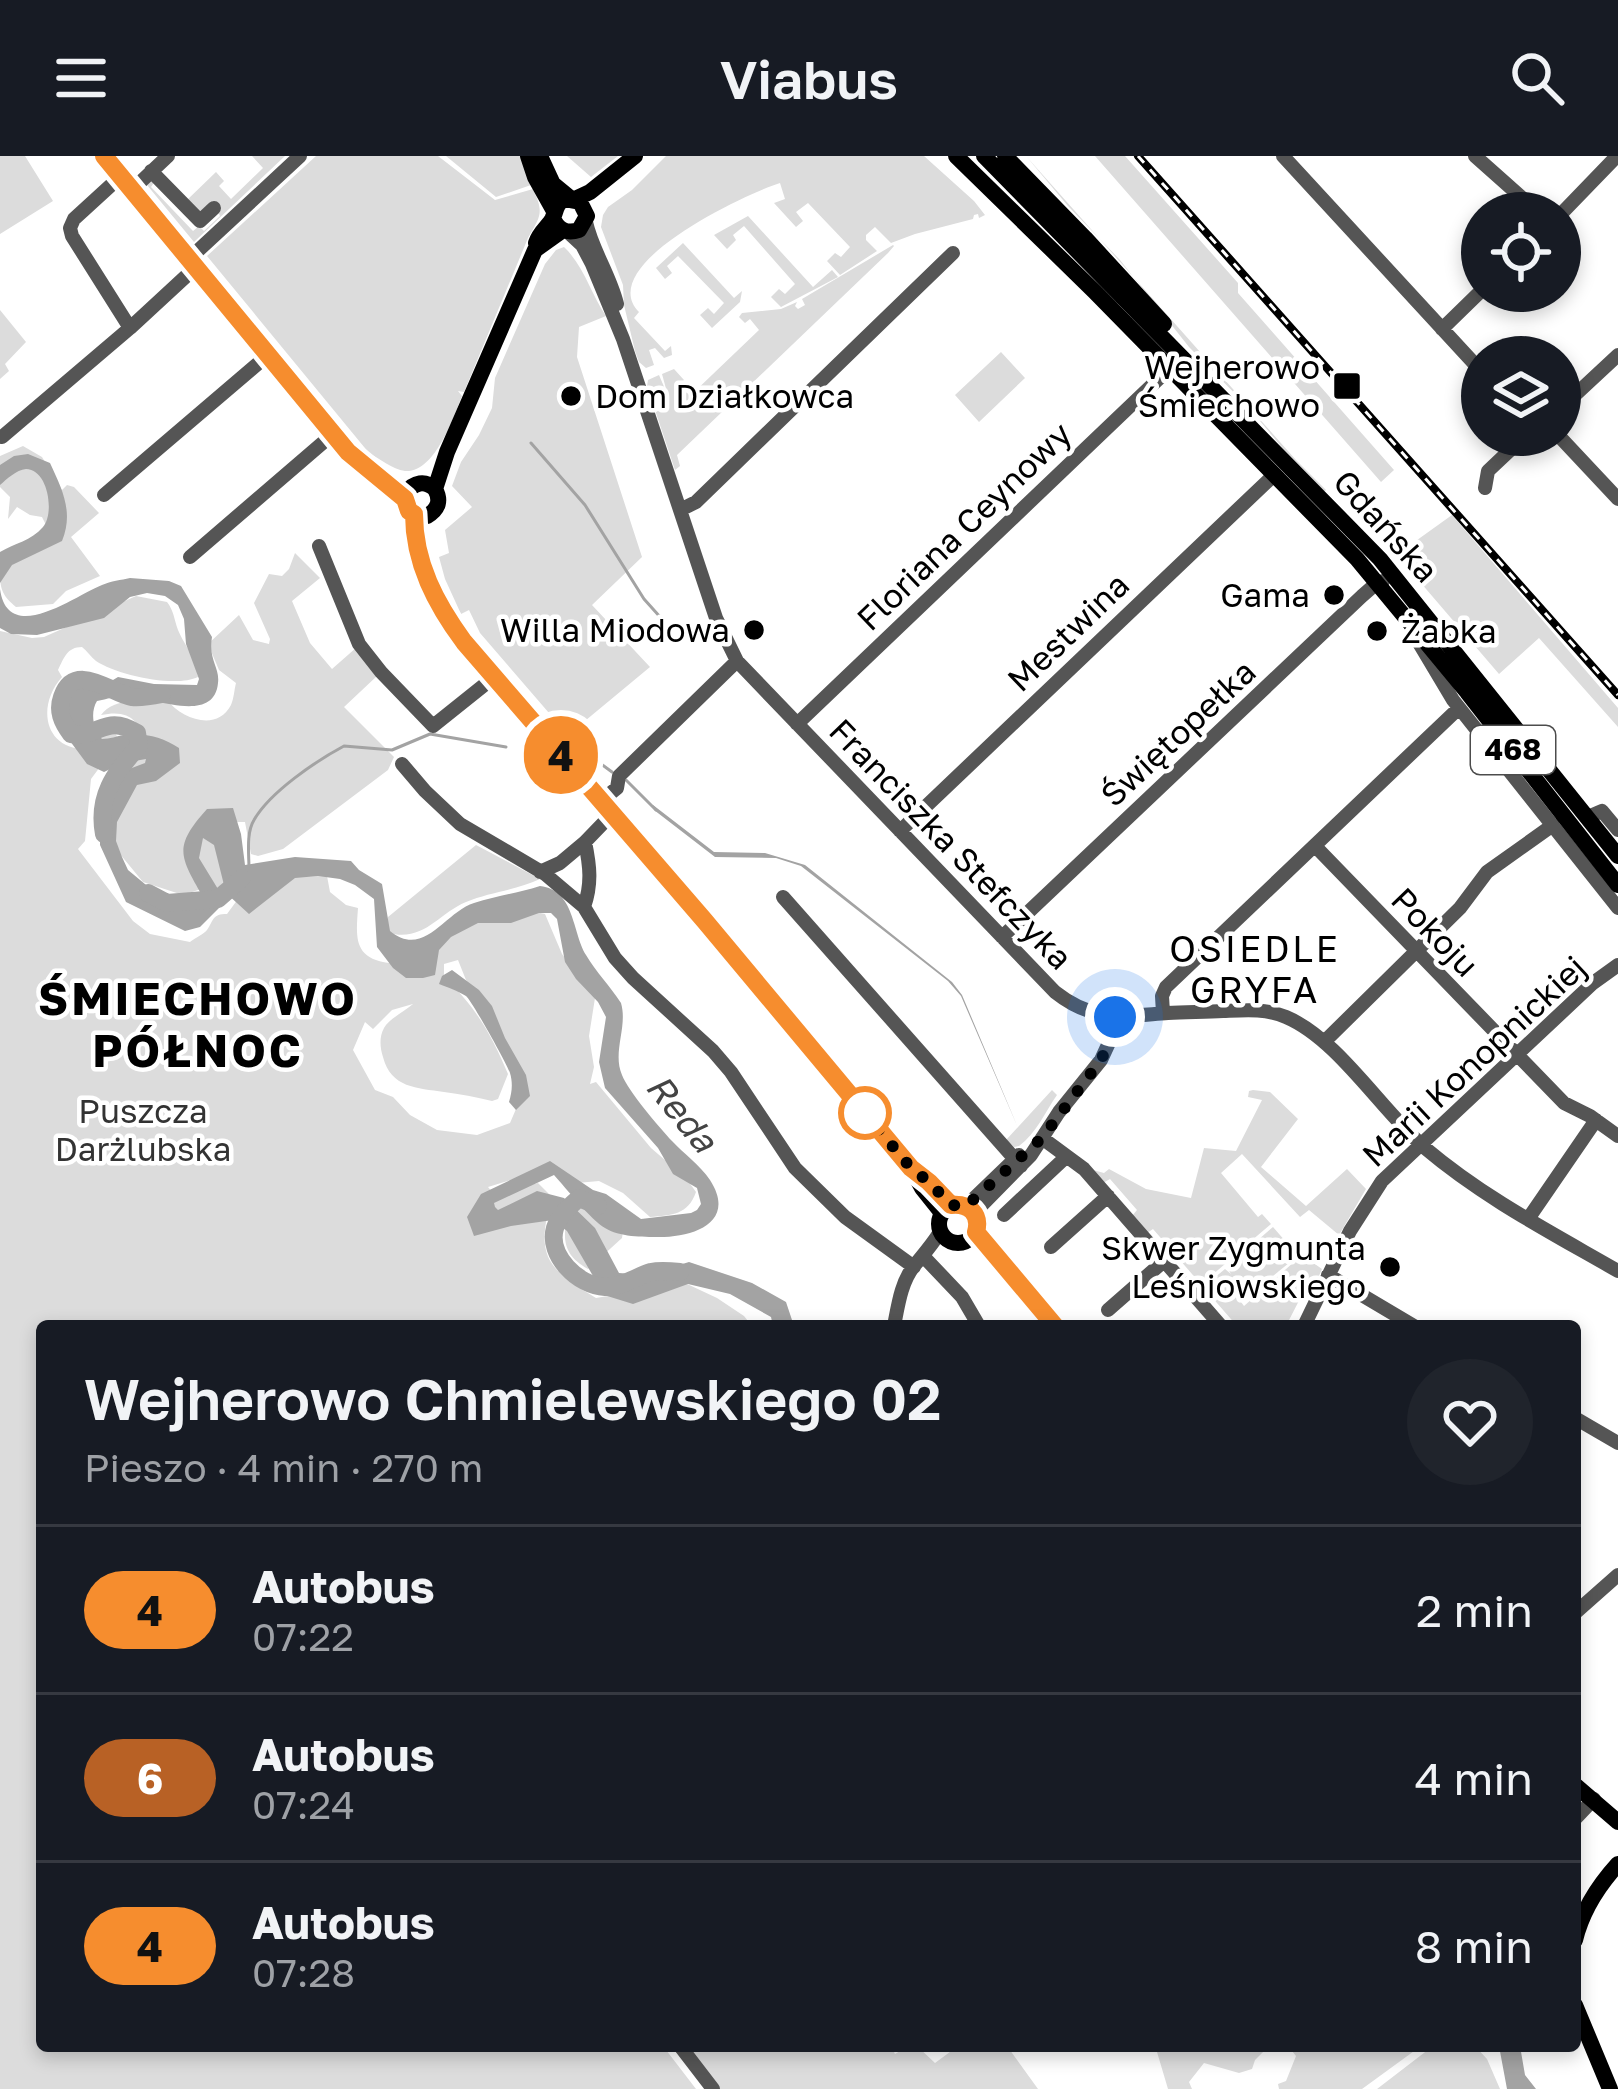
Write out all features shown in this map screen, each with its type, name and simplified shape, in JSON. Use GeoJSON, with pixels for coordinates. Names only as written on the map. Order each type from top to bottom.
{"type":"FeatureCollection","features":[{"type":"Feature","properties":{"kind":"main road"},"geometry":{"type":"LineString","coordinates":[[529,156],[559,223]]}},
{"type":"Feature","properties":{"kind":"main road"},"geometry":{"type":"LineString","coordinates":[[540,156],[553,184],[584,206],[586,219]]}},
{"type":"Feature","properties":{"kind":"main road","name":"Gdańska"},"geometry":{"type":"LineString","coordinates":[[956,156],[1178,364],[1275,474],[1387,580],[1407,617],[1618,885]]}},
{"type":"Feature","properties":{"kind":"main road","name":"Gdańska"},"geometry":{"type":"LineString","coordinates":[[984,156],[1387,580],[1618,856]]}},
{"type":"Feature","properties":{"kind":"main road"},"geometry":{"type":"LineString","coordinates":[[1005,156],[1175,337],[1178,364]]}},
{"type":"Feature","properties":{"kind":"main road"},"geometry":{"type":"LineString","coordinates":[[1021,156],[1074,217],[1085,238]]}},
{"type":"Feature","properties":{"kind":"main road"},"geometry":{"type":"LineString","coordinates":[[559,223],[579,230],[630,161]]}},
{"type":"Feature","properties":{"kind":"main road"},"geometry":{"type":"LineString","coordinates":[[630,161],[573,199],[560,202],[559,223],[535,250],[447,452],[419,498],[425,575],[445,616],[493,678],[911,1168],[922,1188],[1050,1320]]}},
{"type":"Feature","properties":{"kind":"main road"},"geometry":{"type":"LineString","coordinates":[[1581,1789],[1618,1822]]}},
{"type":"Feature","properties":{"kind":"main road"},"geometry":{"type":"LineString","coordinates":[[1594,1799],[1618,1809]]}},
{"type":"Feature","properties":{"kind":"main road"},"geometry":{"type":"LineString","coordinates":[[1581,1921],[1618,1864]]}},
{"type":"Feature","properties":{"kind":"main road"},"geometry":{"type":"LineString","coordinates":[[1581,2019],[1610,2089]]}},
{"type":"Feature","properties":{"kind":"street"},"geometry":{"type":"LineString","coordinates":[[105,156],[362,466],[419,498]]}},
{"type":"Feature","properties":{"kind":"street"},"geometry":{"type":"LineString","coordinates":[[132,190],[167,156]]}},
{"type":"Feature","properties":{"kind":"street"},"geometry":{"type":"LineString","coordinates":[[2,436],[130,328],[300,156]]}},
{"type":"Feature","properties":{"kind":"street"},"geometry":{"type":"LineString","coordinates":[[1283,156],[1461,349]]}},
{"type":"Feature","properties":{"kind":"street"},"geometry":{"type":"LineString","coordinates":[[1475,156],[1515,192]]}},
{"type":"Feature","properties":{"kind":"street"},"geometry":{"type":"LineString","coordinates":[[1581,193],[1617,156]]}},
{"type":"Feature","properties":{"kind":"street"},"geometry":{"type":"LineString","coordinates":[[151,171],[200,221],[214,208]]}},
{"type":"Feature","properties":{"kind":"street"},"geometry":{"type":"LineString","coordinates":[[121,176],[70,228],[130,328]]}},
{"type":"Feature","properties":{"kind":"street","name":"Franciszka Stefczyka"},"geometry":{"type":"LineString","coordinates":[[586,219],[722,635],[736,662],[1002,937],[1068,1002],[1084,1010],[1115,1017],[1265,1010],[1300,1024],[1324,1042],[1421,1144],[1472,1184],[1618,1271]]}},
{"type":"Feature","properties":{"kind":"street","name":"Franciszka Stefczyka"},"geometry":{"type":"LineString","coordinates":[[559,223],[582,245],[607,285]]}},
{"type":"Feature","properties":{"kind":"street"},"geometry":{"type":"LineString","coordinates":[[680,510],[696,502],[953,254]]}},
{"type":"Feature","properties":{"kind":"street"},"geometry":{"type":"LineString","coordinates":[[1442,329],[1461,310]]}},
{"type":"Feature","properties":{"kind":"street"},"geometry":{"type":"LineString","coordinates":[[104,496],[268,355]]}},
{"type":"Feature","properties":{"kind":"street"},"geometry":{"type":"LineString","coordinates":[[1581,389],[1618,355]]}},
{"type":"Feature","properties":{"kind":"street","name":"Floriana Ceynowy"},"geometry":{"type":"LineString","coordinates":[[796,724],[1178,364]]}},
{"type":"Feature","properties":{"kind":"street"},"geometry":{"type":"LineString","coordinates":[[190,557],[333,434]]}},
{"type":"Feature","properties":{"kind":"street"},"geometry":{"type":"LineString","coordinates":[[1485,488],[1489,471],[1504,456]]}},
{"type":"Feature","properties":{"kind":"street"},"geometry":{"type":"LineString","coordinates":[[1578,456],[1618,499]]}},
{"type":"Feature","properties":{"kind":"street","name":"Mestwina"},"geometry":{"type":"LineString","coordinates":[[900,831],[1275,474]]}},
{"type":"Feature","properties":{"kind":"street"},"geometry":{"type":"LineString","coordinates":[[319,546],[358,644],[433,726],[493,678]]}},
{"type":"Feature","properties":{"kind":"street","name":"Świętopełka"},"geometry":{"type":"LineString","coordinates":[[1002,937],[1321,634],[1387,580]]}},
{"type":"Feature","properties":{"kind":"street","name":"Gdańska"},"geometry":{"type":"LineString","coordinates":[[1407,617],[1436,675],[1618,908]]}},
{"type":"Feature","properties":{"kind":"street"},"geometry":{"type":"LineString","coordinates":[[540,872],[568,858],[585,842],[620,776],[736,662]]}},
{"type":"Feature","properties":{"kind":"street"},"geometry":{"type":"LineString","coordinates":[[1163,1013],[1166,987],[1460,708]]}},
{"type":"Feature","properties":{"kind":"street"},"geometry":{"type":"LineString","coordinates":[[402,764],[460,824],[540,872],[584,907],[633,979],[730,1072],[795,1168],[844,1217],[919,1262],[962,1297],[975,1320]]}},
{"type":"Feature","properties":{"kind":"street"},"geometry":{"type":"LineString","coordinates":[[1588,817],[1603,811],[1618,830]]}},
{"type":"Feature","properties":{"kind":"street"},"geometry":{"type":"LineString","coordinates":[[1324,1042],[1460,908],[1496,864],[1553,825]]}},
{"type":"Feature","properties":{"kind":"street"},"geometry":{"type":"LineString","coordinates":[[584,907],[591,870],[585,842]]}},
{"type":"Feature","properties":{"kind":"street","name":"Pokoju"},"geometry":{"type":"LineString","coordinates":[[1315,846],[1570,1108],[1618,1136]]}},
{"type":"Feature","properties":{"kind":"street"},"geometry":{"type":"LineString","coordinates":[[783,897],[1018,1163]]}},
{"type":"Feature","properties":{"kind":"street","name":"Marii Konopnickiej"},"geometry":{"type":"LineString","coordinates":[[1307,1320],[1388,1174],[1618,965]]}},
{"type":"Feature","properties":{"kind":"street"},"geometry":{"type":"LineString","coordinates":[[895,1320],[904,1285],[919,1262],[1042,1138],[1101,1060],[1115,1017]]}},
{"type":"Feature","properties":{"kind":"street"},"geometry":{"type":"LineString","coordinates":[[1528,1219],[1596,1120]]}},
{"type":"Feature","properties":{"kind":"street"},"geometry":{"type":"LineString","coordinates":[[1042,1138],[1084,1169],[1216,1320]]}},
{"type":"Feature","properties":{"kind":"street"},"geometry":{"type":"LineString","coordinates":[[1004,1215],[1066,1157]]}},
{"type":"Feature","properties":{"kind":"street"},"geometry":{"type":"LineString","coordinates":[[1051,1247],[1108,1196]]}},
{"type":"Feature","properties":{"kind":"street"},"geometry":{"type":"LineString","coordinates":[[1108,1310],[1164,1261]]}},
{"type":"Feature","properties":{"kind":"street"},"geometry":{"type":"LineString","coordinates":[[1328,1275],[1404,1320]]}},
{"type":"Feature","properties":{"kind":"street"},"geometry":{"type":"LineString","coordinates":[[1581,1421],[1618,1443]]}},
{"type":"Feature","properties":{"kind":"street"},"geometry":{"type":"LineString","coordinates":[[1581,1608],[1618,1575]]}},
{"type":"Feature","properties":{"kind":"street"},"geometry":{"type":"LineString","coordinates":[[1581,1813],[1594,1799]]}},
{"type":"Feature","properties":{"kind":"street"},"geometry":{"type":"LineString","coordinates":[[685,2052],[713,2089]]}},
{"type":"Feature","properties":{"kind":"green space"},"geometry":{"type":"Polygon","coordinates":[[[0,156],[25,156],[53,201],[0,234],[0,156]]]}},
{"type":"Feature","properties":{"kind":"green space"},"geometry":{"type":"Polygon","coordinates":[[[252,156],[285,156],[194,242],[147,185],[153,179],[151,187],[193,231],[199,226],[204,231],[220,216],[220,208],[213,201],[199,212],[186,201],[216,172],[224,181],[219,186],[231,199],[263,168],[252,156]]]}},
{"type":"Feature","properties":{"kind":"green space"},"geometry":{"type":"Polygon","coordinates":[[[316,156],[438,156],[495,200],[533,189],[539,204],[538,219],[464,392],[458,391],[462,396],[448,430],[434,454],[416,469],[400,470],[369,453],[207,256],[316,156]]]}},
{"type":"Feature","properties":{"kind":"green space"},"geometry":{"type":"Polygon","coordinates":[[[446,156],[524,156],[531,185],[496,197],[446,156]]]}},
{"type":"Feature","properties":{"kind":"green space"},"geometry":{"type":"Polygon","coordinates":[[[567,156],[618,156],[591,177],[567,156]]]}},
{"type":"Feature","properties":{"kind":"green space"},"geometry":{"type":"Polygon","coordinates":[[[666,156],[924,156],[985,215],[891,243],[875,227],[866,240],[877,251],[840,275],[827,261],[835,253],[841,257],[850,247],[808,203],[796,212],[803,221],[796,227],[774,203],[785,199],[780,183],[738,201],[680,234],[637,273],[630,293],[639,312],[634,318],[665,351],[671,346],[672,355],[664,358],[655,348],[649,350],[654,365],[646,368],[635,351],[623,285],[601,227],[608,207],[666,156]]]}},
{"type":"Feature","properties":{"kind":"green space"},"geometry":{"type":"Polygon","coordinates":[[[1026,156],[1099,238],[1068,206],[1026,156]]]}},
{"type":"Feature","properties":{"kind":"green space"},"geometry":{"type":"Polygon","coordinates":[[[1095,156],[1125,156],[1238,283],[1238,293],[1394,470],[1381,482],[1095,156]]]}},
{"type":"Feature","properties":{"kind":"green space"},"geometry":{"type":"Polygon","coordinates":[[[748,216],[813,287],[832,270],[838,277],[781,307],[771,297],[779,289],[785,294],[795,284],[744,226],[727,249],[714,235],[748,216]]]}},
{"type":"Feature","properties":{"kind":"green space"},"geometry":{"type":"Polygon","coordinates":[[[683,243],[734,298],[742,291],[740,302],[712,328],[700,315],[708,308],[714,314],[724,303],[678,256],[667,266],[672,273],[665,279],[656,268],[683,243]]]}},
{"type":"Feature","properties":{"kind":"green space"},"geometry":{"type":"Polygon","coordinates":[[[893,245],[677,455],[680,466],[675,470],[648,380],[659,375],[668,396],[662,374],[674,369],[690,396],[759,330],[750,319],[745,323],[739,317],[742,313],[781,309],[797,302],[798,309],[805,305],[802,299],[893,245]]]}},
{"type":"Feature","properties":{"kind":"green space"},"geometry":{"type":"Polygon","coordinates":[[[564,247],[606,316],[579,327],[577,357],[642,557],[592,605],[650,667],[568,735],[480,633],[469,610],[461,614],[439,557],[449,553],[445,530],[472,507],[452,486],[461,462],[492,408],[495,378],[545,264],[564,247]]]}},
{"type":"Feature","properties":{"kind":"green space"},"geometry":{"type":"Polygon","coordinates":[[[1134,277],[1326,490],[1324,492],[1189,347],[1134,277]]]}},
{"type":"Feature","properties":{"kind":"green space"},"geometry":{"type":"Polygon","coordinates":[[[0,310],[26,342],[5,364],[9,371],[0,379],[0,310]]]}},
{"type":"Feature","properties":{"kind":"green space"},"geometry":{"type":"Polygon","coordinates":[[[1001,352],[1025,378],[979,422],[955,395],[1001,352]]]}},
{"type":"Feature","properties":{"kind":"green space"},"geometry":{"type":"Polygon","coordinates":[[[23,446],[42,457],[62,490],[67,485],[74,487],[99,513],[71,537],[100,576],[66,591],[53,604],[16,607],[3,592],[0,573],[51,535],[42,517],[17,507],[8,519],[10,497],[0,487],[0,456],[23,446]]]}},
{"type":"Feature","properties":{"kind":"green space"},"geometry":{"type":"Polygon","coordinates":[[[1452,515],[1618,708],[1618,727],[1539,638],[1499,674],[1402,561],[1399,553],[1452,515]]]}},
{"type":"Feature","properties":{"kind":"green space"},"geometry":{"type":"Polygon","coordinates":[[[295,553],[320,578],[292,601],[310,643],[332,669],[357,647],[377,676],[344,707],[394,757],[388,770],[283,849],[251,854],[245,822],[233,822],[241,861],[214,893],[204,888],[183,895],[143,882],[115,848],[108,829],[108,795],[122,771],[147,745],[132,718],[101,715],[122,702],[167,700],[181,713],[199,720],[225,713],[236,683],[219,670],[208,644],[239,615],[253,640],[269,644],[254,603],[269,574],[282,576],[295,553]]]}},
{"type":"Feature","properties":{"kind":"green space","name":"Puszcza Darżlubska"},"geometry":{"type":"Polygon","coordinates":[[[136,596],[167,602],[195,664],[198,677],[188,680],[146,678],[118,671],[77,647],[62,661],[58,670],[62,677],[47,713],[54,735],[74,748],[89,749],[105,732],[113,731],[120,740],[91,779],[85,841],[78,849],[133,921],[150,934],[190,942],[206,932],[216,916],[227,914],[246,888],[264,877],[327,876],[330,892],[358,908],[357,937],[363,951],[389,963],[486,919],[545,914],[562,954],[595,998],[589,1036],[594,1067],[590,1084],[596,1082],[651,1148],[696,1192],[684,1209],[650,1217],[623,1193],[599,1181],[577,1183],[552,1167],[488,1187],[494,1194],[538,1183],[552,1197],[545,1233],[549,1258],[566,1278],[596,1298],[685,1283],[747,1320],[36,1320],[36,2052],[668,2052],[696,2089],[0,2089],[0,631],[32,638],[136,596]],[[458,960],[444,964],[444,977],[482,1022],[508,1074],[498,1099],[492,1101],[415,1087],[392,1075],[382,1054],[381,1035],[390,1021],[413,1004],[392,1010],[373,1029],[365,1022],[353,1050],[375,1090],[393,1097],[410,1115],[437,1130],[477,1135],[510,1123],[522,1095],[492,1014],[466,980],[458,960]]]}},
{"type":"Feature","properties":{"kind":"green space"},"geometry":{"type":"Polygon","coordinates":[[[476,845],[540,879],[466,902],[412,934],[388,933],[388,917],[476,845]]]}},
{"type":"Feature","properties":{"kind":"green space"},"geometry":{"type":"Polygon","coordinates":[[[635,853],[902,1167],[909,1182],[635,853]]]}},
{"type":"Feature","properties":{"kind":"green space"},"geometry":{"type":"Polygon","coordinates":[[[1052,1090],[1057,1095],[1040,1122],[1014,1147],[1006,1140],[1052,1090]]]}},
{"type":"Feature","properties":{"kind":"green space"},"geometry":{"type":"Polygon","coordinates":[[[1249,1091],[1270,1092],[1298,1119],[1261,1167],[1306,1206],[1347,1169],[1366,1189],[1339,1235],[1309,1210],[1300,1217],[1242,1154],[1221,1173],[1258,1217],[1262,1214],[1271,1224],[1237,1253],[1232,1248],[1228,1251],[1232,1258],[1211,1276],[1225,1269],[1231,1274],[1227,1267],[1273,1227],[1300,1254],[1241,1302],[1244,1306],[1302,1255],[1322,1269],[1307,1285],[1289,1320],[1232,1320],[1210,1295],[1214,1292],[1209,1286],[1205,1289],[1153,1229],[1147,1233],[1132,1216],[1137,1210],[1110,1179],[1103,1183],[1093,1170],[1104,1173],[1109,1169],[1146,1189],[1191,1198],[1204,1148],[1236,1151],[1262,1100],[1248,1097],[1249,1091]]]}},
{"type":"Feature","properties":{"kind":"green space"},"geometry":{"type":"Polygon","coordinates":[[[591,1200],[624,1223],[622,1238],[588,1269],[570,1253],[565,1234],[567,1217],[591,1200]]]}},
{"type":"Feature","properties":{"kind":"green space"},"geometry":{"type":"Polygon","coordinates":[[[686,2052],[923,2052],[935,2063],[950,2052],[1011,2052],[1038,2089],[714,2089],[686,2052]]]}},
{"type":"Feature","properties":{"kind":"green space"},"geometry":{"type":"Polygon","coordinates":[[[1157,2052],[1263,2052],[1252,2069],[1239,2073],[1204,2063],[1189,2082],[1192,2089],[1168,2089],[1157,2052]]]}},
{"type":"Feature","properties":{"kind":"green space"},"geometry":{"type":"Polygon","coordinates":[[[1293,2052],[1413,2052],[1362,2089],[1279,2089],[1296,2056],[1293,2052]]]}},
{"type":"Feature","properties":{"kind":"green space"},"geometry":{"type":"Polygon","coordinates":[[[1425,2052],[1481,2052],[1500,2089],[1377,2089],[1425,2052]]]}},
{"type":"Feature","properties":{"kind":"shaded area"},"geometry":{"type":"Polygon","coordinates":[[[28,454],[50,463],[65,501],[65,530],[62,541],[12,565],[0,583],[0,552],[28,539],[47,520],[47,493],[34,471],[19,471],[0,485],[0,465],[28,454]]]}},
{"type":"Feature","properties":{"kind":"shaded area"},"geometry":{"type":"Polygon","coordinates":[[[130,578],[181,586],[212,637],[218,677],[214,696],[193,706],[126,696],[95,705],[96,731],[102,739],[146,735],[179,748],[180,763],[156,781],[137,785],[117,822],[116,841],[128,870],[169,904],[198,908],[205,901],[186,863],[184,844],[207,809],[233,808],[245,865],[295,857],[351,861],[382,884],[390,931],[402,938],[424,937],[474,903],[540,886],[560,895],[586,955],[621,1003],[619,1066],[625,1082],[706,1175],[718,1207],[708,1224],[686,1234],[624,1235],[599,1224],[554,1175],[494,1203],[495,1207],[498,1210],[537,1191],[564,1198],[595,1228],[619,1273],[646,1275],[689,1262],[752,1283],[786,1302],[792,1320],[772,1320],[730,1294],[688,1284],[633,1304],[604,1295],[567,1231],[553,1220],[474,1236],[467,1217],[481,1194],[550,1161],[641,1219],[691,1213],[701,1204],[697,1188],[673,1174],[658,1148],[605,1088],[599,1062],[606,1017],[565,962],[557,919],[551,913],[511,923],[478,923],[451,937],[439,950],[435,975],[406,978],[377,947],[374,899],[355,885],[318,876],[295,878],[249,914],[226,893],[214,845],[203,838],[199,858],[221,894],[221,906],[200,927],[185,931],[126,902],[100,845],[100,815],[124,771],[146,759],[104,772],[87,764],[70,741],[67,704],[77,689],[118,677],[197,685],[178,605],[165,596],[147,593],[130,597],[104,618],[37,635],[11,634],[0,628],[0,589],[6,606],[29,616],[130,578]]]}},
{"type":"Feature","properties":{"kind":"shaded area"},"geometry":{"type":"Polygon","coordinates":[[[653,805],[714,852],[765,853],[805,865],[952,982],[962,995],[1019,1130],[961,996],[948,981],[801,866],[776,858],[715,857],[653,805]]]}},
{"type":"Feature","properties":{"kind":"shaded area"},"geometry":{"type":"Polygon","coordinates":[[[452,970],[492,1006],[526,1075],[530,1096],[516,1110],[509,1102],[510,1073],[475,1009],[466,996],[439,984],[452,970]]]}},
{"type":"Feature","properties":{"kind":"shaded area"},"geometry":{"type":"Polygon","coordinates":[[[1500,2052],[1521,2052],[1525,2075],[1536,2089],[1507,2089],[1500,2052]]]}},
{"type":"Feature","properties":{"kind":"waterway"},"geometry":{"type":"LineString","coordinates":[[531,443],[585,505],[644,599],[670,628]]}},
{"type":"Feature","properties":{"kind":"waterway","name":"Reda"},"geometry":{"type":"LineString","coordinates":[[104,834],[105,797],[139,746],[137,733],[117,725],[71,734],[61,716],[62,697],[68,686],[85,680],[132,697],[162,694]]}},
{"type":"Feature","properties":{"kind":"waterway"},"geometry":{"type":"LineString","coordinates":[[249,869],[250,831],[261,809],[294,778],[344,746],[392,750],[430,734],[506,747]]}},
{"type":"Feature","properties":{"kind":"waterway"},"geometry":{"type":"LineString","coordinates":[[524,751],[529,752]]}},
{"type":"Feature","properties":{"kind":"waterway"},"geometry":{"type":"LineString","coordinates":[[542,755],[546,756]]}},
{"type":"Feature","properties":{"kind":"waterway"},"geometry":{"type":"LineString","coordinates":[[585,758],[593,758],[612,772]]}},
{"type":"Feature","properties":{"kind":"waterway"},"geometry":{"type":"LineString","coordinates":[[626,780],[656,810]]}},
{"type":"Feature","properties":{"kind":"waterway","name":"Reda"},"geometry":{"type":"LineString","coordinates":[[148,893],[167,903],[218,899],[242,878]]}},
{"type":"Feature","properties":{"kind":"waterway","name":"Reda"},"geometry":{"type":"LineString","coordinates":[[598,1206],[579,1198],[555,1228],[560,1258],[575,1275],[605,1287],[651,1272],[680,1272]]}},
{"type":"Feature","properties":{"kind":"railway"},"geometry":{"type":"LineString","coordinates":[[1138,156],[1618,695]]}},
{"type":"Feature","properties":{"kind":"bus line","name":"4"},"geometry":{"type":"LineString","coordinates":[[104,156],[348,452],[405,499],[414,514],[416,549],[432,592],[464,642],[911,1168],[951,1205],[961,1204],[974,1213],[976,1232],[1050,1320]]}},
{"type":"Feature","properties":{"kind":"place","name":"Wejherowo Śmiechowo"},"geometry":{"type":"Point","coordinates":[1347,386]}},
{"type":"Feature","properties":{"kind":"place","name":"Dom Działkowca"},"geometry":{"type":"Point","coordinates":[571,396]}},
{"type":"Feature","properties":{"kind":"place","name":"Gama"},"geometry":{"type":"Point","coordinates":[1334,595]}},
{"type":"Feature","properties":{"kind":"place","name":"Willa Miodowa"},"geometry":{"type":"Point","coordinates":[754,630]}},
{"type":"Feature","properties":{"kind":"place","name":"Żabka"},"geometry":{"type":"Point","coordinates":[1377,631]}},
{"type":"Feature","properties":{"kind":"place","name":"Skwer Zygmunta Leśniowskiego"},"geometry":{"type":"Point","coordinates":[1390,1267]}},
{"type":"Feature","properties":{"kind":"district","name":"OSIEDLE GRYFA"},"geometry":{"type":"Point","coordinates":[1255,970]}},
{"type":"Feature","properties":{"kind":"district","name":"ŚMIECHOWO PÓŁNOC"},"geometry":{"type":"Point","coordinates":[198,1025]}},
{"type":"Feature","properties":{"kind":"route"},"geometry":{"type":"LineString","coordinates":[[865,1113],[911,1168],[951,1205],[966,1206],[1042,1138],[1101,1060],[1115,1017]]}}]}
